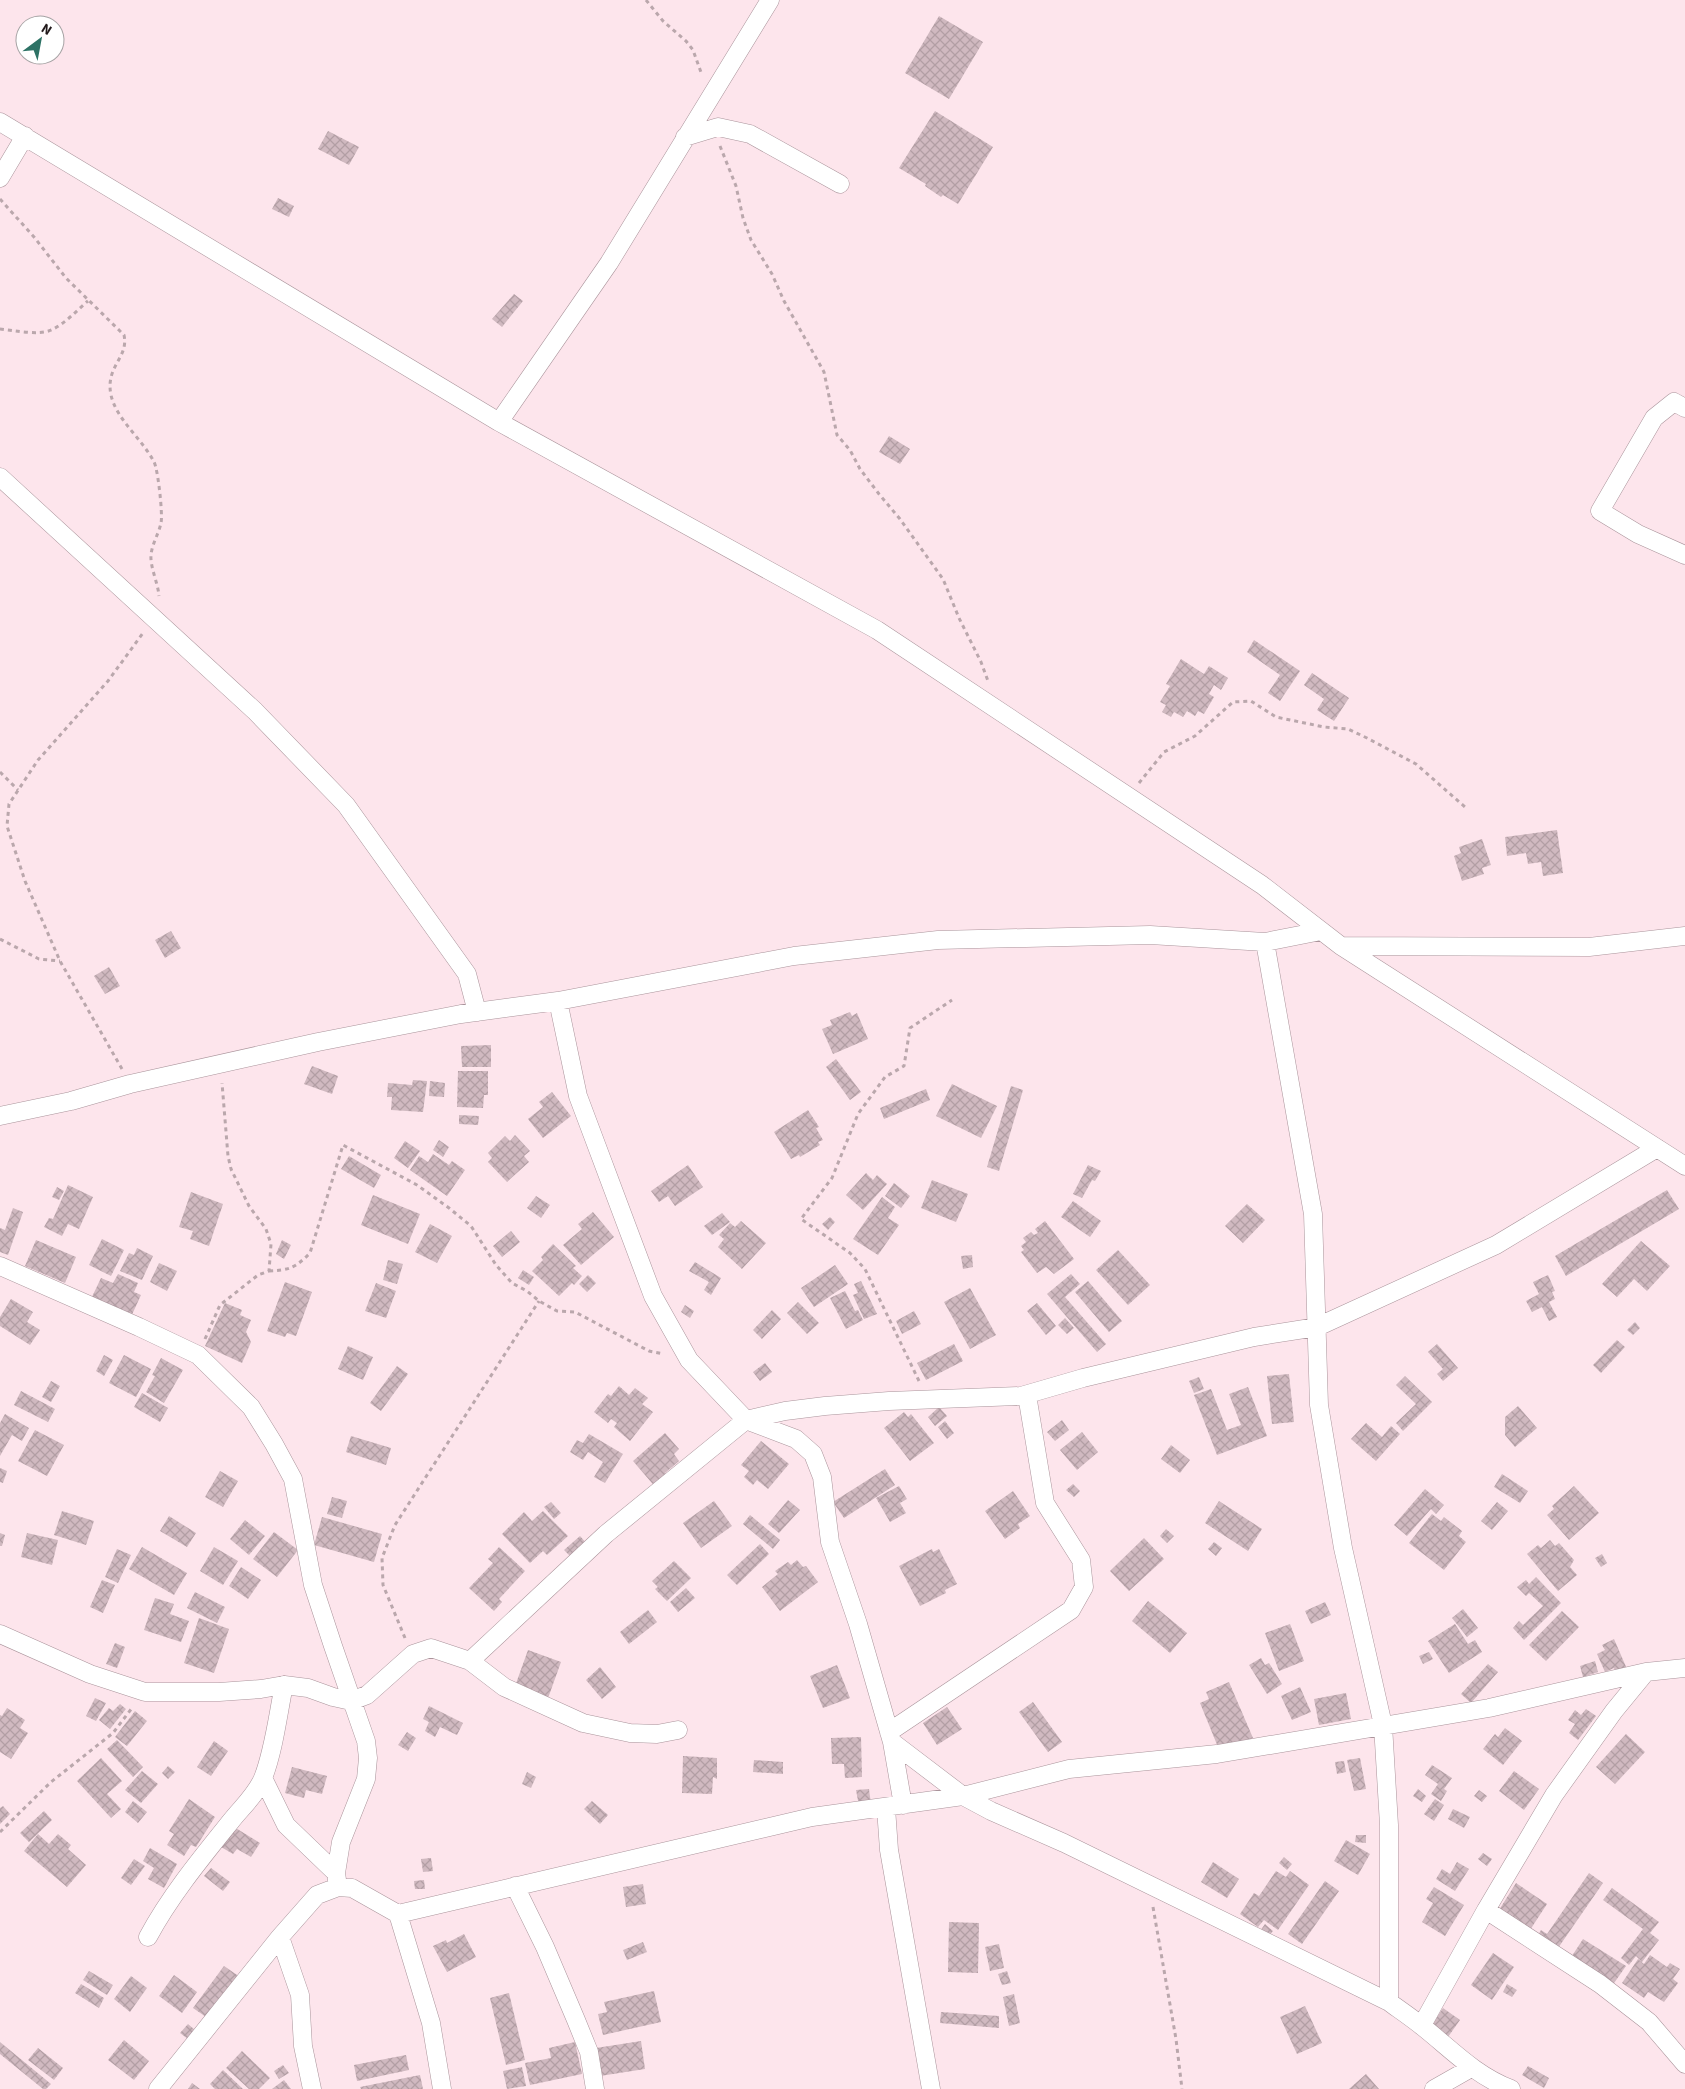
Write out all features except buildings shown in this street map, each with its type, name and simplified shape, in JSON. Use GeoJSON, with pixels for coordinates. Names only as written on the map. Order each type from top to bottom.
{"type":"FeatureCollection","features":[{"type":"Feature","properties":{"kind":"street"},"geometry":{"type":"LineString","coordinates":[[499,422],[609,263],[770,0]]}},
{"type":"Feature","properties":{"kind":"street"},"geometry":{"type":"LineString","coordinates":[[0,122],[499,422],[877,630],[1262,885],[1341,946],[1685,1166]]}},
{"type":"Feature","properties":{"kind":"street"},"geometry":{"type":"LineString","coordinates":[[685,137],[718,127],[750,134],[840,184]]}},
{"type":"Feature","properties":{"kind":"street"},"geometry":{"type":"LineString","coordinates":[[0,178],[25,136]]}},
{"type":"Feature","properties":{"kind":"street"},"geometry":{"type":"LineString","coordinates":[[1685,408],[1674,402],[1654,418],[1600,511],[1638,534],[1685,555]]}},
{"type":"Feature","properties":{"kind":"street"},"geometry":{"type":"LineString","coordinates":[[0,476],[255,711],[346,805],[466,974],[477,1012]]}},
{"type":"Feature","properties":{"kind":"street"},"geometry":{"type":"LineString","coordinates":[[0,1116],[71,1101],[130,1084],[220,1063],[318,1042],[477,1012],[558,1001],[794,956],[938,940],[1150,935],[1265,942],[1321,931]]}},
{"type":"Feature","properties":{"kind":"street"},"geometry":{"type":"LineString","coordinates":[[1341,946],[1589,947],[1685,936]]}},
{"type":"Feature","properties":{"kind":"street"},"geometry":{"type":"LineString","coordinates":[[1265,942],[1312,1214],[1319,1405],[1340,1529],[1383,1725],[1389,1824],[1389,2002]]}},
{"type":"Feature","properties":{"kind":"street"},"geometry":{"type":"LineString","coordinates":[[558,1001],[578,1096],[653,1296],[689,1360],[746,1420],[796,1439],[813,1454],[822,1477],[830,1542],[858,1624],[891,1737],[895,1806],[889,1850],[931,2089]]}},
{"type":"Feature","properties":{"kind":"street"},"geometry":{"type":"LineString","coordinates":[[470,1661],[606,1534],[746,1420],[825,1406],[990,1398],[1027,1394],[1083,1378],[1254,1337],[1317,1327],[1496,1245],[1657,1148]]}},
{"type":"Feature","properties":{"kind":"street"},"geometry":{"type":"LineString","coordinates":[[0,1266],[198,1355],[250,1407],[274,1444],[293,1479],[313,1585],[366,1741],[368,1758],[366,1779],[341,1842],[337,1880],[317,1895],[280,1937],[158,2089]]}},
{"type":"Feature","properties":{"kind":"street"},"geometry":{"type":"LineString","coordinates":[[891,1737],[1071,1610],[1084,1587],[1081,1560],[1045,1504],[1027,1394]]}},
{"type":"Feature","properties":{"kind":"street"},"geometry":{"type":"LineString","coordinates":[[0,1634],[90,1674],[145,1692],[219,1692],[261,1689],[284,1684],[308,1688],[333,1697],[352,1701],[367,1695],[413,1654],[431,1648],[470,1661],[504,1687],[583,1722],[630,1733],[657,1734],[678,1730]]}},
{"type":"Feature","properties":{"kind":"street"},"geometry":{"type":"LineString","coordinates":[[263,1778],[286,1825],[337,1880],[398,1914],[812,1817],[963,1796],[1069,1769],[1216,1754],[1489,1708],[1646,1672],[1685,1668]]}},
{"type":"Feature","properties":{"kind":"street"},"geometry":{"type":"LineString","coordinates":[[1422,2025],[1486,1910],[1554,1795],[1614,1711],[1646,1672]]}},
{"type":"Feature","properties":{"kind":"street"},"geometry":{"type":"LineString","coordinates":[[148,1937],[156,1921],[203,1858],[254,1795],[263,1778],[284,1684]]}},
{"type":"Feature","properties":{"kind":"street"},"geometry":{"type":"LineString","coordinates":[[891,1737],[963,1796],[991,1812],[1064,1843],[1150,1884],[1389,2002],[1422,2025],[1472,2068],[1494,2083],[1511,2089]]}},
{"type":"Feature","properties":{"kind":"street"},"geometry":{"type":"LineString","coordinates":[[515,1886],[545,1947],[589,2052],[596,2089]]}},
{"type":"Feature","properties":{"kind":"street"},"geometry":{"type":"LineString","coordinates":[[1486,1910],[1600,1984],[1649,2022],[1685,2064]]}},
{"type":"Feature","properties":{"kind":"street"},"geometry":{"type":"LineString","coordinates":[[398,1914],[431,2023],[442,2089]]}},
{"type":"Feature","properties":{"kind":"street"},"geometry":{"type":"LineString","coordinates":[[280,1937],[300,1995],[303,2046],[312,2089]]}},
{"type":"Feature","properties":{"kind":"street"},"geometry":{"type":"LineString","coordinates":[[1434,2089],[1472,2068]]}},
{"type":"Feature","properties":{"kind":"path"},"geometry":{"type":"LineString","coordinates":[[646,0],[663,21],[686,41],[693,50],[709,98]]}},
{"type":"Feature","properties":{"kind":"path"},"geometry":{"type":"LineString","coordinates":[[718,127],[720,145],[736,186],[750,240],[772,274],[784,301],[824,372],[836,435],[850,450],[874,488],[920,545],[943,579],[959,618],[981,662],[997,710]]}},
{"type":"Feature","properties":{"kind":"path"},"geometry":{"type":"LineString","coordinates":[[0,200],[34,237],[66,278],[124,335],[126,343],[111,373],[109,383],[112,398],[116,411],[141,442],[155,464],[162,522],[157,531],[157,539],[151,556],[158,588],[159,603],[153,617],[108,681],[38,760],[9,804],[7,826],[25,881],[60,961],[130,1084]]}},
{"type":"Feature","properties":{"kind":"path"},"geometry":{"type":"LineString","coordinates":[[0,329],[23,332],[49,332],[88,301]]}},
{"type":"Feature","properties":{"kind":"path"},"geometry":{"type":"LineString","coordinates":[[1128,797],[1164,752],[1196,736],[1233,702],[1251,701],[1276,717],[1324,727],[1348,729],[1367,738],[1416,764],[1465,807]]}},
{"type":"Feature","properties":{"kind":"path"},"geometry":{"type":"LineString","coordinates":[[0,772],[18,790]]}},
{"type":"Feature","properties":{"kind":"path"},"geometry":{"type":"LineString","coordinates":[[0,939],[39,959],[60,961]]}},
{"type":"Feature","properties":{"kind":"path"},"geometry":{"type":"LineString","coordinates":[[928,1400],[865,1269],[850,1253],[801,1219],[832,1178],[858,1114],[885,1077],[904,1066],[910,1028],[952,1000]]}},
{"type":"Feature","properties":{"kind":"path"},"geometry":{"type":"LineString","coordinates":[[220,1063],[230,1169],[249,1206],[266,1229],[271,1244],[269,1271]]}},
{"type":"Feature","properties":{"kind":"path"},"geometry":{"type":"LineString","coordinates":[[198,1355],[220,1305],[258,1275],[297,1266],[310,1253],[343,1145],[418,1185],[449,1208],[471,1226],[496,1266],[512,1283],[527,1290],[540,1301],[557,1311],[575,1312],[649,1351],[689,1360]]}},
{"type":"Feature","properties":{"kind":"path"},"geometry":{"type":"LineString","coordinates":[[413,1654],[383,1585],[382,1558],[395,1525],[540,1301]]}},
{"type":"Feature","properties":{"kind":"path"},"geometry":{"type":"LineString","coordinates":[[0,1832],[51,1782],[113,1733],[145,1692]]}},
{"type":"Feature","properties":{"kind":"path"},"geometry":{"type":"LineString","coordinates":[[1150,1884],[1154,1922],[1176,2039],[1182,2089]]}}]}
